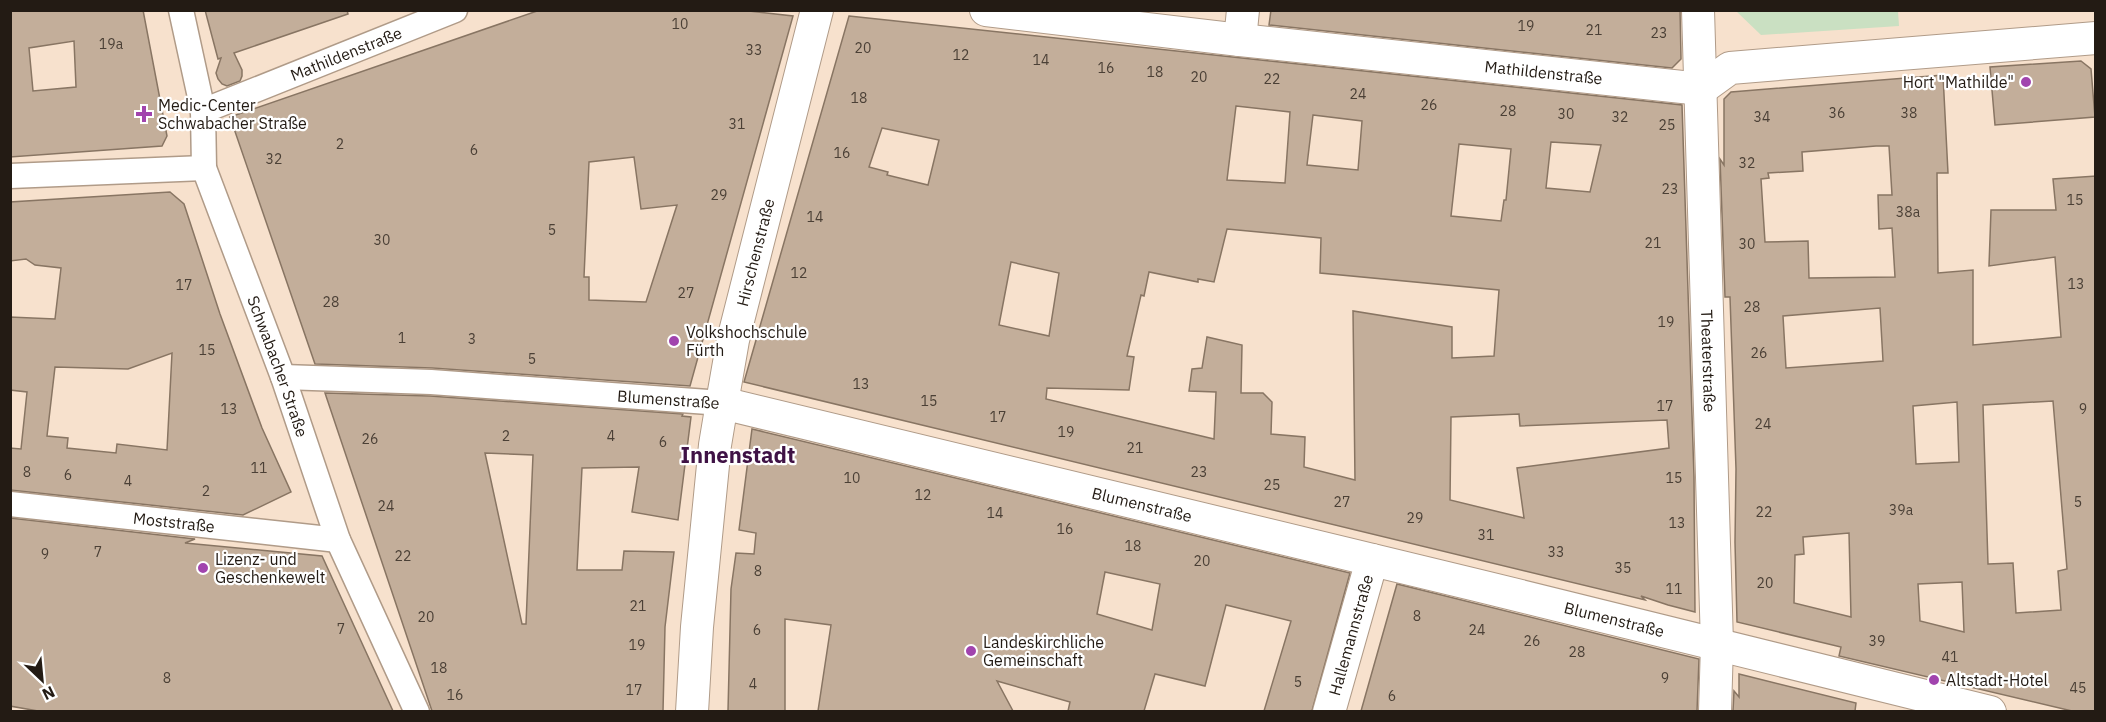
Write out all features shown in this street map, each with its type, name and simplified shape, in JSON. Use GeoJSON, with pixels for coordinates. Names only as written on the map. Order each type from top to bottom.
{"type":"FeatureCollection","features":[{"type":"Feature","properties":{"kind":"street","name":"Schwabacher Straße"},"geometry":{"type":"LineString","coordinates":[[181,10],[203,111],[204,168],[283,377],[338,540],[417,711]]}},
{"type":"Feature","properties":{"kind":"street","name":"Mathildenstraße"},"geometry":{"type":"LineString","coordinates":[[203,111],[455,10]]}},
{"type":"Feature","properties":{"kind":"street","name":"Hirschenstraße"},"geometry":{"type":"LineString","coordinates":[[692,711],[699,604],[715,445],[722,403],[734,340],[817,10]]}},
{"type":"Feature","properties":{"kind":"street","name":"Mathildenstraße"},"geometry":{"type":"LineString","coordinates":[[986,10],[1241,25],[1701,89]]}},
{"type":"Feature","properties":{"kind":"street","name":"Theaterstraße"},"geometry":{"type":"LineString","coordinates":[[1698,10],[1717,645],[1716,711]]}},
{"type":"Feature","properties":{"kind":"street"},"geometry":{"type":"LineString","coordinates":[[1701,89],[1730,68],[2096,38]]}},
{"type":"Feature","properties":{"kind":"street"},"geometry":{"type":"LineString","coordinates":[[10,176],[204,168]]}},
{"type":"Feature","properties":{"kind":"street","name":"Blumenstraße"},"geometry":{"type":"LineString","coordinates":[[283,377],[431,382],[722,403],[1989,711]]}},
{"type":"Feature","properties":{"kind":"street","name":"Moststraße"},"geometry":{"type":"LineString","coordinates":[[10,504],[338,540]]}},
{"type":"Feature","properties":{"kind":"street","name":"Hallemannstraße"},"geometry":{"type":"LineString","coordinates":[[1329,711],[1371,560]]}},
{"type":"Feature","properties":{"kind":"green space"},"geometry":{"type":"Polygon","coordinates":[[[1736,11],[1898,11],[1899,26],[1761,35],[1736,11]]]}},
{"type":"Feature","properties":{"kind":"building"},"geometry":{"type":"Polygon","coordinates":[[[10,10],[143,10],[167,136],[162,146],[10,157],[10,10]],[[74,41],[29,48],[33,91],[76,87],[74,41]]]}},
{"type":"Feature","properties":{"kind":"building"},"geometry":{"type":"Polygon","coordinates":[[[205,10],[347,10],[348,14],[234,53],[242,70],[242,76],[240,81],[227,86],[222,84],[216,73],[221,58],[218,59],[205,10]]]}},
{"type":"Feature","properties":{"kind":"building"},"geometry":{"type":"Polygon","coordinates":[[[540,10],[740,10],[793,16],[690,386],[432,368],[315,364],[230,117],[540,10]],[[634,157],[589,162],[584,277],[589,277],[589,300],[646,302],[677,205],[641,209],[634,157]]]}},
{"type":"Feature","properties":{"kind":"building"},"geometry":{"type":"Polygon","coordinates":[[[1271,10],[1680,10],[1681,59],[1672,68],[1269,25],[1271,10]]]}},
{"type":"Feature","properties":{"kind":"building"},"geometry":{"type":"Polygon","coordinates":[[[849,16],[1682,105],[1694,477],[1695,612],[1641,596],[1645,600],[744,382],[849,16]],[[1236,106],[1227,180],[1285,183],[1290,112],[1236,106]],[[1313,115],[1307,165],[1358,170],[1362,121],[1313,115]],[[882,128],[869,167],[888,172],[887,175],[928,185],[939,140],[882,128]],[[1551,142],[1546,188],[1590,192],[1601,145],[1551,142]],[[1459,144],[1451,216],[1501,221],[1504,200],[1506,200],[1511,149],[1459,144]],[[1227,229],[1214,282],[1198,279],[1198,282],[1149,272],[1144,296],[1141,295],[1127,356],[1134,357],[1129,390],[1047,388],[1046,399],[1214,439],[1216,392],[1189,391],[1192,369],[1202,368],[1207,337],[1242,345],[1241,393],[1263,393],[1272,402],[1271,434],[1305,437],[1304,467],[1355,480],[1353,311],[1452,327],[1452,358],[1494,356],[1499,290],[1320,273],[1321,238],[1227,229]],[[1011,262],[999,325],[1049,336],[1059,273],[1011,262]],[[1519,414],[1451,417],[1450,500],[1524,518],[1517,468],[1669,448],[1667,420],[1520,426],[1519,414]]]}},
{"type":"Feature","properties":{"kind":"building"},"geometry":{"type":"Polygon","coordinates":[[[2081,61],[2091,69],[2095,117],[1995,125],[1990,67],[2081,61]]]}},
{"type":"Feature","properties":{"kind":"building"},"geometry":{"type":"Polygon","coordinates":[[[1943,75],[1948,173],[1937,173],[1938,273],[1973,270],[1973,345],[2061,337],[2055,257],[1989,266],[1991,210],[2056,210],[2053,179],[2096,176],[2096,711],[2072,711],[1839,656],[1841,647],[1737,622],[1736,469],[1730,297],[1725,297],[1720,159],[1724,165],[1724,99],[1731,92],[1943,75]],[[1889,146],[1802,152],[1803,171],[1768,173],[1769,178],[1761,179],[1765,242],[1808,241],[1809,278],[1895,277],[1892,228],[1879,229],[1878,195],[1892,195],[1889,146]],[[1880,308],[1783,316],[1786,368],[1883,361],[1880,308]],[[2053,401],[1983,405],[1988,564],[2013,563],[2016,613],[2061,610],[2058,571],[2067,569],[2053,401]],[[1957,402],[1913,406],[1916,464],[1959,462],[1957,402]],[[1849,533],[1803,537],[1804,554],[1795,555],[1794,603],[1851,617],[1849,533]],[[1962,582],[1918,584],[1920,621],[1964,632],[1962,582]]]}},
{"type":"Feature","properties":{"kind":"building"},"geometry":{"type":"Polygon","coordinates":[[[170,192],[184,204],[220,314],[262,428],[291,492],[243,515],[10,490],[10,448],[21,449],[27,392],[10,390],[10,317],[55,319],[61,268],[35,265],[26,259],[10,261],[10,202],[170,192]],[[172,353],[128,369],[55,367],[47,436],[68,438],[67,448],[116,453],[117,444],[167,450],[172,353]]]}},
{"type":"Feature","properties":{"kind":"building"},"geometry":{"type":"Polygon","coordinates":[[[325,393],[430,396],[683,414],[682,416],[691,417],[678,520],[632,512],[639,467],[582,468],[577,570],[622,570],[624,551],[674,552],[665,627],[663,711],[432,711],[325,393]],[[485,453],[522,624],[526,624],[533,455],[485,453]]]}},
{"type":"Feature","properties":{"kind":"building"},"geometry":{"type":"Polygon","coordinates":[[[752,429],[1350,573],[1312,711],[1264,711],[1291,621],[1226,605],[1205,686],[1155,674],[1144,711],[1068,711],[1070,702],[997,681],[1013,711],[818,711],[831,625],[785,619],[785,711],[728,711],[731,589],[736,553],[754,554],[756,533],[739,530],[752,429]],[[1105,572],[1097,614],[1152,630],[1160,584],[1105,572]]]}},
{"type":"Feature","properties":{"kind":"building"},"geometry":{"type":"Polygon","coordinates":[[[10,518],[195,539],[185,543],[322,556],[393,711],[38,711],[10,706],[10,518]]]}},
{"type":"Feature","properties":{"kind":"building"},"geometry":{"type":"Polygon","coordinates":[[[1397,584],[1699,659],[1697,711],[1361,711],[1397,584]]]}},
{"type":"Feature","properties":{"kind":"building"},"geometry":{"type":"Polygon","coordinates":[[[1739,674],[1856,703],[1855,711],[1733,711],[1734,691],[1739,697],[1739,674]]]}},
{"type":"Feature","properties":{"kind":"place","name":"Hort \"Mathilde\""},"geometry":{"type":"Point","coordinates":[2026,82]}},
{"type":"Feature","properties":{"kind":"place","name":"Medic-Center Schwabacher Straße"},"geometry":{"type":"Point","coordinates":[144,114]}},
{"type":"Feature","properties":{"kind":"place","name":"Volkshochschule Fürth"},"geometry":{"type":"Point","coordinates":[674,341]}},
{"type":"Feature","properties":{"kind":"place","name":"Lizenz- und Geschenkewelt"},"geometry":{"type":"Point","coordinates":[203,568]}},
{"type":"Feature","properties":{"kind":"place","name":"Landeskirchliche Gemeinschaft"},"geometry":{"type":"Point","coordinates":[971,651]}},
{"type":"Feature","properties":{"kind":"place","name":"Altstadt-Hotel"},"geometry":{"type":"Point","coordinates":[1934,680]}},
{"type":"Feature","properties":{"kind":"district","name":"Innenstadt"},"geometry":{"type":"Point","coordinates":[738,455]}}]}
